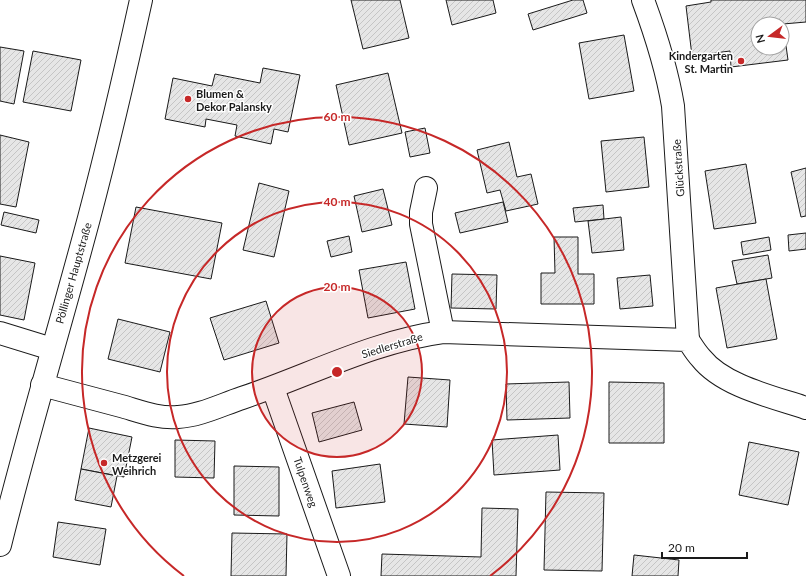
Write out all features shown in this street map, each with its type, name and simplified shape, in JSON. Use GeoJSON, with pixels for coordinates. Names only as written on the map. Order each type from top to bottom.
{"type":"FeatureCollection","features":[{"type":"Feature","properties":{"kind":"street","name":"Pöllinger Hauptstraße"},"geometry":{"type":"LineString","coordinates":[[0,545],[42,385],[89,219],[141,0]]}},
{"type":"Feature","properties":{"kind":"street","name":"Glückstraße"},"geometry":{"type":"LineString","coordinates":[[643,0],[662,56],[673,106],[688,340]]}},
{"type":"Feature","properties":{"kind":"street"},"geometry":{"type":"LineString","coordinates":[[426,188],[420,224],[444,332]]}},
{"type":"Feature","properties":{"kind":"street","name":"Siedlerstraße"},"geometry":{"type":"LineString","coordinates":[[42,385],[136,410],[162,416],[177,417],[191,415],[273,388],[376,348],[409,338],[444,332],[688,340]]}},
{"type":"Feature","properties":{"kind":"street"},"geometry":{"type":"LineString","coordinates":[[0,334],[52,349]]}},
{"type":"Feature","properties":{"kind":"street"},"geometry":{"type":"LineString","coordinates":[[688,340],[701,359],[720,375],[740,386],[806,408]]}},
{"type":"Feature","properties":{"kind":"street","name":"Tulpenweg"},"geometry":{"type":"LineString","coordinates":[[273,388],[339,576]]}},
{"type":"Feature","properties":{"kind":"building"},"geometry":{"type":"Polygon","coordinates":[[[351,0],[400,0],[409,38],[363,49],[351,0]]]}},
{"type":"Feature","properties":{"kind":"building"},"geometry":{"type":"Polygon","coordinates":[[[446,0],[493,0],[496,13],[452,25],[446,0]]]}},
{"type":"Feature","properties":{"kind":"building"},"geometry":{"type":"Polygon","coordinates":[[[573,0],[583,0],[587,13],[533,30],[528,14],[573,0]]]}},
{"type":"Feature","properties":{"kind":"building","name":"Kindergarten St. Martin"},"geometry":{"type":"Polygon","coordinates":[[[711,0],[806,0],[806,22],[790,23],[790,16],[750,16],[750,56],[787,56],[788,60],[731,67],[730,51],[692,56],[686,6],[711,2],[711,0]]]}},
{"type":"Feature","properties":{"kind":"building"},"geometry":{"type":"Polygon","coordinates":[[[624,35],[634,91],[589,99],[579,43],[624,35]]]}},
{"type":"Feature","properties":{"kind":"building"},"geometry":{"type":"Polygon","coordinates":[[[0,47],[24,51],[14,104],[0,101],[0,47]]]}},
{"type":"Feature","properties":{"kind":"building"},"geometry":{"type":"Polygon","coordinates":[[[33,51],[81,60],[71,111],[23,102],[33,51]]]}},
{"type":"Feature","properties":{"kind":"building"},"geometry":{"type":"Polygon","coordinates":[[[263,68],[300,75],[288,132],[274,129],[271,144],[235,136],[237,125],[206,119],[205,127],[165,119],[173,78],[212,86],[215,74],[260,83],[263,68]]]}},
{"type":"Feature","properties":{"kind":"building"},"geometry":{"type":"Polygon","coordinates":[[[388,73],[402,133],[349,145],[336,85],[388,73]]]}},
{"type":"Feature","properties":{"kind":"building"},"geometry":{"type":"Polygon","coordinates":[[[425,128],[430,153],[410,157],[405,132],[425,128]]]}},
{"type":"Feature","properties":{"kind":"building"},"geometry":{"type":"Polygon","coordinates":[[[0,135],[29,142],[16,207],[0,204],[0,135]]]}},
{"type":"Feature","properties":{"kind":"building"},"geometry":{"type":"Polygon","coordinates":[[[644,137],[649,187],[606,192],[601,141],[644,137]]]}},
{"type":"Feature","properties":{"kind":"building"},"geometry":{"type":"Polygon","coordinates":[[[509,142],[517,177],[531,174],[538,204],[506,211],[500,190],[487,193],[477,150],[509,142]]]}},
{"type":"Feature","properties":{"kind":"building"},"geometry":{"type":"Polygon","coordinates":[[[746,164],[756,223],[714,229],[705,171],[746,164]]]}},
{"type":"Feature","properties":{"kind":"building"},"geometry":{"type":"Polygon","coordinates":[[[806,168],[806,216],[801,217],[791,172],[806,168]]]}},
{"type":"Feature","properties":{"kind":"building"},"geometry":{"type":"Polygon","coordinates":[[[259,183],[289,191],[274,257],[243,250],[259,183]]]}},
{"type":"Feature","properties":{"kind":"building"},"geometry":{"type":"Polygon","coordinates":[[[383,189],[392,225],[362,232],[354,196],[383,189]]]}},
{"type":"Feature","properties":{"kind":"building"},"geometry":{"type":"Polygon","coordinates":[[[503,202],[508,222],[460,233],[455,213],[503,202]]]}},
{"type":"Feature","properties":{"kind":"building"},"geometry":{"type":"Polygon","coordinates":[[[603,205],[604,219],[575,222],[573,208],[603,205]]]}},
{"type":"Feature","properties":{"kind":"building"},"geometry":{"type":"Polygon","coordinates":[[[136,207],[222,223],[211,279],[125,263],[136,207]]]}},
{"type":"Feature","properties":{"kind":"building"},"geometry":{"type":"Polygon","coordinates":[[[4,212],[39,220],[36,233],[1,225],[4,212]]]}},
{"type":"Feature","properties":{"kind":"building"},"geometry":{"type":"Polygon","coordinates":[[[621,217],[624,250],[592,253],[588,221],[621,217]]]}},
{"type":"Feature","properties":{"kind":"building"},"geometry":{"type":"Polygon","coordinates":[[[806,233],[806,249],[789,251],[788,235],[806,233]]]}},
{"type":"Feature","properties":{"kind":"building"},"geometry":{"type":"Polygon","coordinates":[[[349,236],[352,252],[331,257],[327,241],[349,236]]]}},
{"type":"Feature","properties":{"kind":"building"},"geometry":{"type":"Polygon","coordinates":[[[554,237],[578,237],[578,274],[594,274],[594,304],[541,304],[541,273],[555,273],[554,237]]]}},
{"type":"Feature","properties":{"kind":"building"},"geometry":{"type":"Polygon","coordinates":[[[769,237],[771,250],[743,255],[741,242],[769,237]]]}},
{"type":"Feature","properties":{"kind":"building"},"geometry":{"type":"Polygon","coordinates":[[[768,255],[772,278],[737,284],[732,261],[768,255]]]}},
{"type":"Feature","properties":{"kind":"building"},"geometry":{"type":"Polygon","coordinates":[[[0,256],[35,263],[24,320],[0,315],[0,256]]]}},
{"type":"Feature","properties":{"kind":"building"},"geometry":{"type":"Polygon","coordinates":[[[406,262],[415,309],[368,318],[359,270],[406,262]]]}},
{"type":"Feature","properties":{"kind":"building"},"geometry":{"type":"Polygon","coordinates":[[[452,274],[497,275],[496,309],[451,308],[452,274]]]}},
{"type":"Feature","properties":{"kind":"building"},"geometry":{"type":"Polygon","coordinates":[[[650,275],[653,306],[620,309],[617,278],[650,275]]]}},
{"type":"Feature","properties":{"kind":"building"},"geometry":{"type":"Polygon","coordinates":[[[766,279],[777,339],[727,348],[716,288],[766,279]]]}},
{"type":"Feature","properties":{"kind":"building"},"geometry":{"type":"Polygon","coordinates":[[[266,301],[279,343],[224,360],[210,318],[266,301]]]}},
{"type":"Feature","properties":{"kind":"building"},"geometry":{"type":"Polygon","coordinates":[[[118,319],[170,332],[160,372],[108,359],[118,319]]]}},
{"type":"Feature","properties":{"kind":"building"},"geometry":{"type":"Polygon","coordinates":[[[408,377],[450,380],[447,427],[404,424],[408,377]]]}},
{"type":"Feature","properties":{"kind":"building"},"geometry":{"type":"Polygon","coordinates":[[[569,382],[570,418],[507,420],[506,384],[569,382]]]}},
{"type":"Feature","properties":{"kind":"building"},"geometry":{"type":"Polygon","coordinates":[[[609,382],[664,383],[664,443],[609,443],[609,382]]]}},
{"type":"Feature","properties":{"kind":"building"},"geometry":{"type":"Polygon","coordinates":[[[354,402],[362,430],[319,442],[312,413],[354,402]]]}},
{"type":"Feature","properties":{"kind":"building"},"geometry":{"type":"Polygon","coordinates":[[[89,428],[132,437],[124,477],[81,469],[89,428]]]}},
{"type":"Feature","properties":{"kind":"building"},"geometry":{"type":"Polygon","coordinates":[[[558,435],[560,470],[494,475],[492,440],[558,435]]]}},
{"type":"Feature","properties":{"kind":"building"},"geometry":{"type":"Polygon","coordinates":[[[175,440],[215,441],[214,478],[175,477],[175,440]]]}},
{"type":"Feature","properties":{"kind":"building"},"geometry":{"type":"Polygon","coordinates":[[[749,442],[799,452],[788,505],[739,495],[749,442]]]}},
{"type":"Feature","properties":{"kind":"building"},"geometry":{"type":"Polygon","coordinates":[[[380,464],[385,502],[336,508],[332,471],[380,464]]]}},
{"type":"Feature","properties":{"kind":"building"},"geometry":{"type":"Polygon","coordinates":[[[234,466],[279,467],[279,516],[234,515],[234,466]]]}},
{"type":"Feature","properties":{"kind":"building"},"geometry":{"type":"Polygon","coordinates":[[[81,469],[117,476],[111,507],[75,500],[81,469]]]}},
{"type":"Feature","properties":{"kind":"building"},"geometry":{"type":"Polygon","coordinates":[[[546,492],[604,493],[602,571],[544,570],[546,492]]]}},
{"type":"Feature","properties":{"kind":"building"},"geometry":{"type":"Polygon","coordinates":[[[482,508],[518,509],[516,576],[381,576],[382,554],[481,557],[482,508]]]}},
{"type":"Feature","properties":{"kind":"building"},"geometry":{"type":"Polygon","coordinates":[[[58,522],[106,529],[100,565],[53,557],[58,522]]]}},
{"type":"Feature","properties":{"kind":"building"},"geometry":{"type":"Polygon","coordinates":[[[232,533],[287,534],[286,576],[231,576],[232,533]]]}},
{"type":"Feature","properties":{"kind":"building"},"geometry":{"type":"Polygon","coordinates":[[[634,555],[679,560],[678,576],[632,576],[634,555]]]}},
{"type":"Feature","properties":{"kind":"place","name":"Kindergarten St. Martin"},"geometry":{"type":"Point","coordinates":[741,61]}},
{"type":"Feature","properties":{"kind":"place","name":"Blumen & Dekor Palansky"},"geometry":{"type":"Point","coordinates":[188,99]}},
{"type":"Feature","properties":{"kind":"place","name":"Metzgerei Weihrich"},"geometry":{"type":"Point","coordinates":[104,463]}}]}
